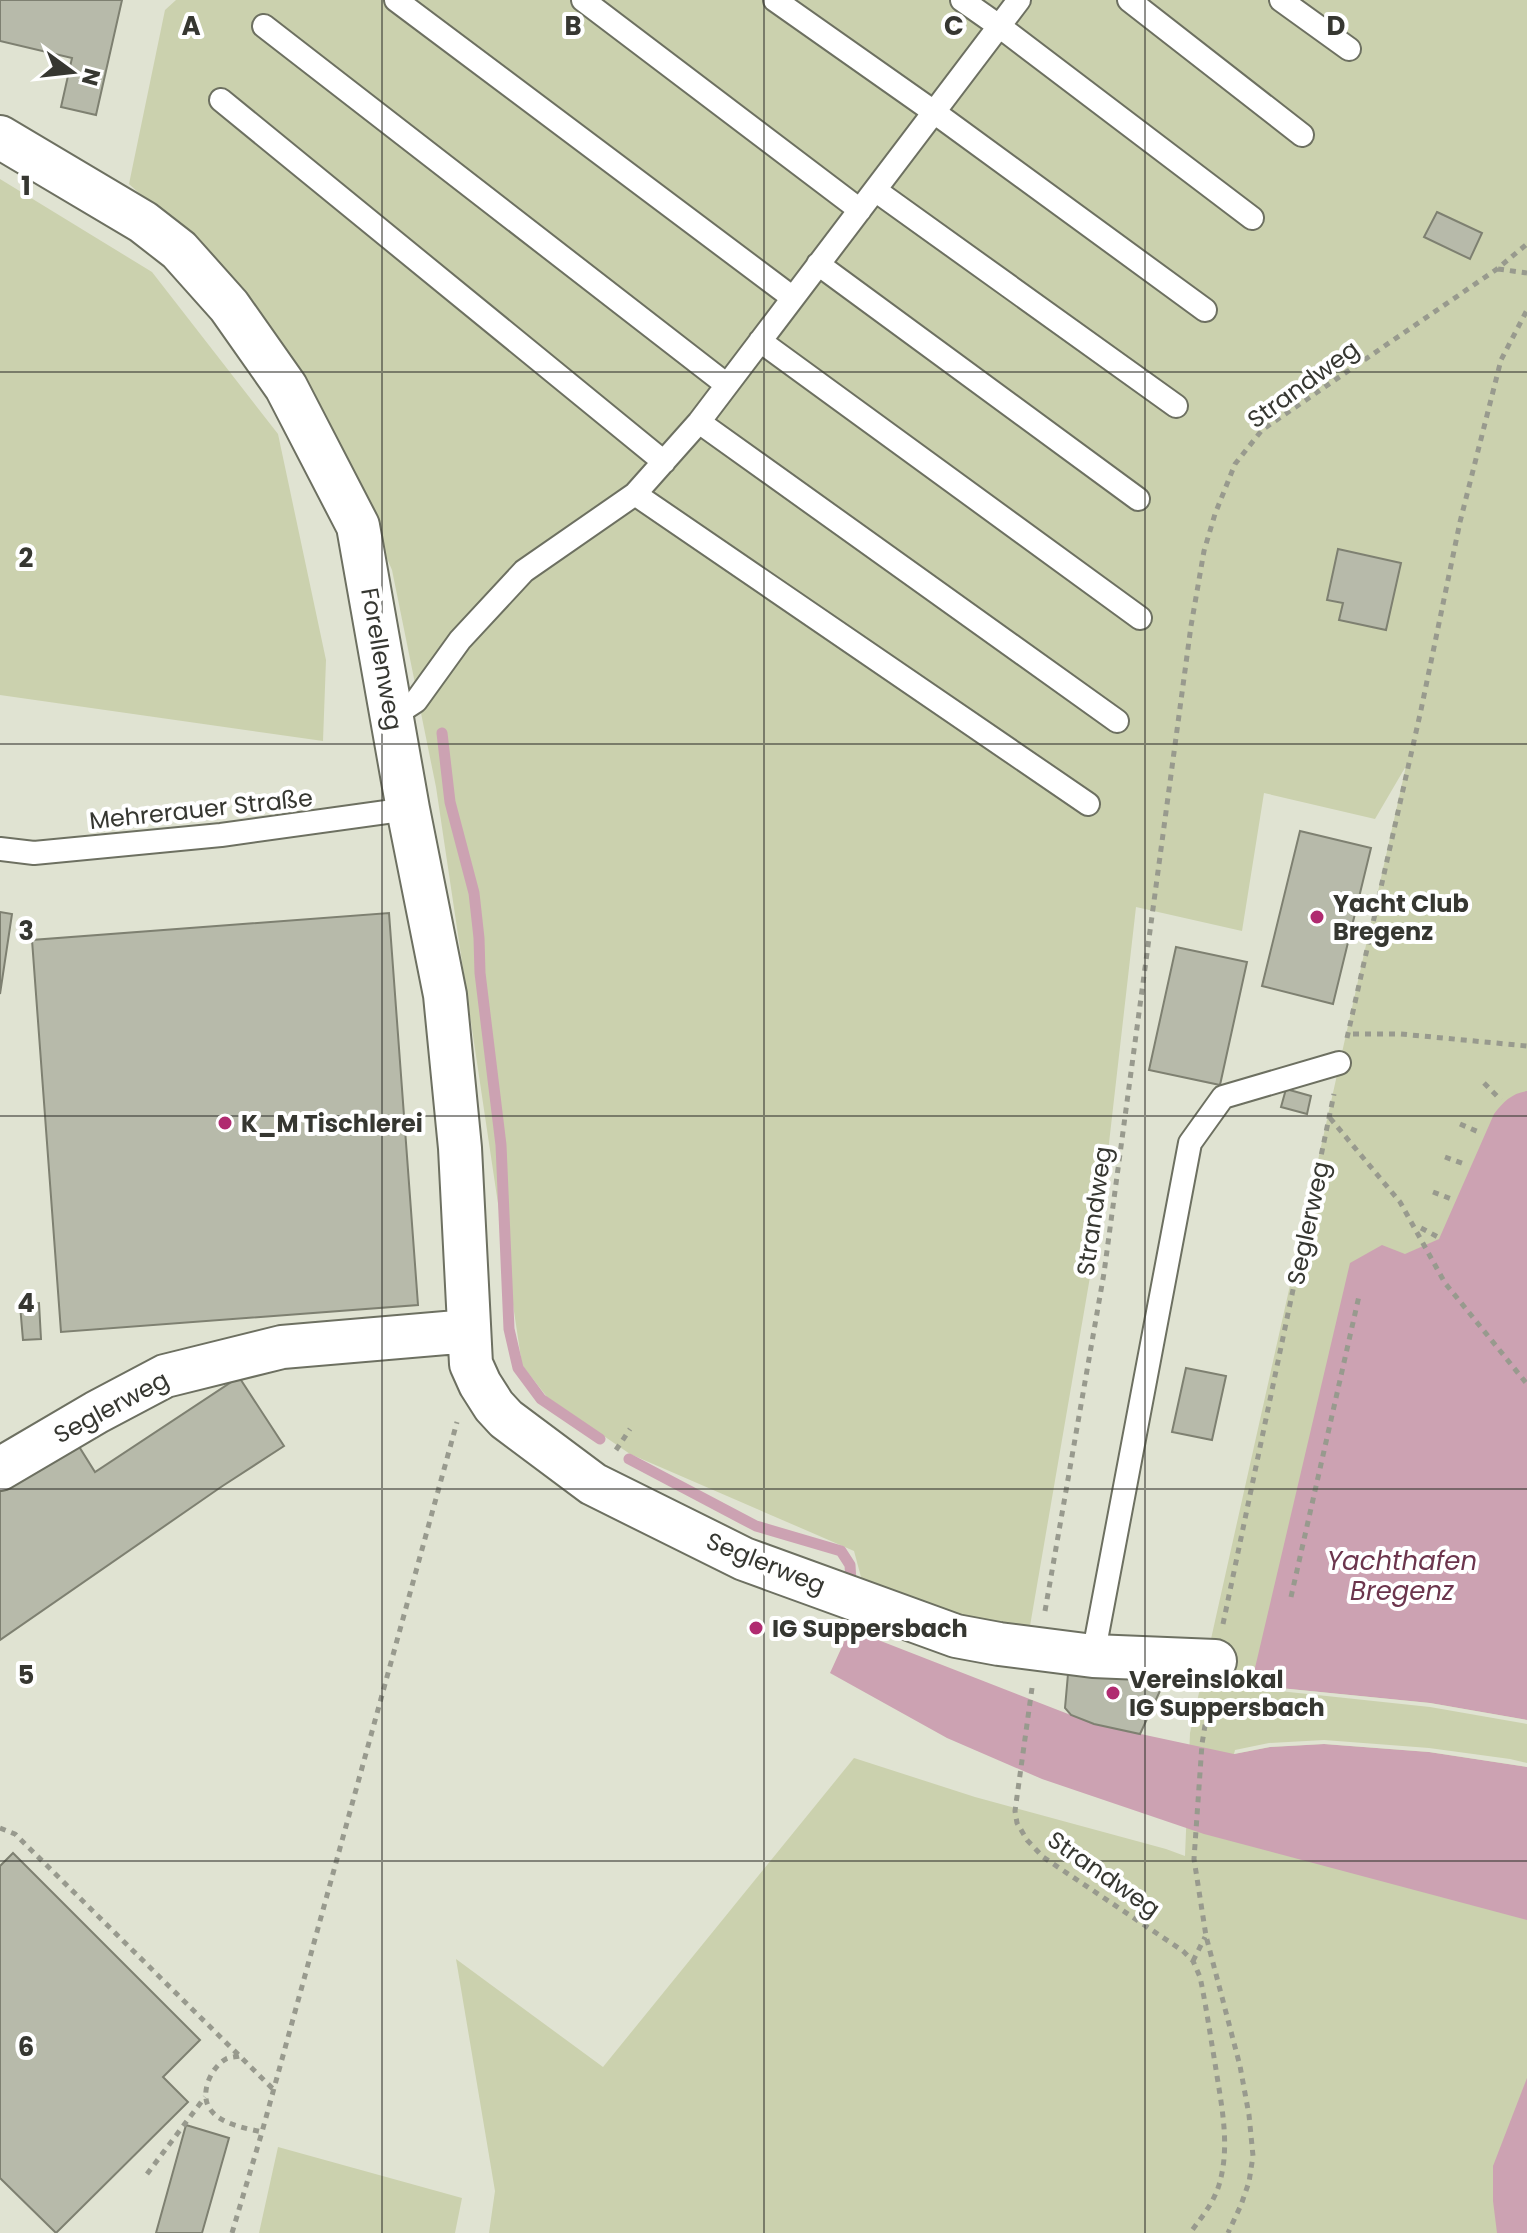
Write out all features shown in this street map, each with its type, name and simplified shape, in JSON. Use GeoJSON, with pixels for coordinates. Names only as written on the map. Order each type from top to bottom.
{"type":"FeatureCollection","features":[{"type":"Feature","properties":{"kind":"street","name":"Forellenweg"},"geometry":{"type":"LineString","coordinates":[[0,137],[143,222],[179,250],[229,306],[286,387],[358,526],[408,809],[445,995],[460,1148],[469,1331]]}},
{"type":"Feature","properties":{"kind":"street","name":"Seglerweg"},"geometry":{"type":"LineString","coordinates":[[0,1469],[165,1376],[282,1347],[469,1331],[471,1364],[480,1384],[506,1419],[593,1484],[744,1559],[956,1636],[1036,1661],[1093,1656],[1215,1661]]}},
{"type":"Feature","properties":{"kind":"lane"},"geometry":{"type":"LineString","coordinates":[[396,0],[793,298]]}},
{"type":"Feature","properties":{"kind":"lane"},"geometry":{"type":"LineString","coordinates":[[583,0],[860,210]]}},
{"type":"Feature","properties":{"kind":"lane"},"geometry":{"type":"LineString","coordinates":[[775,0],[1205,310]]}},
{"type":"Feature","properties":{"kind":"lane"},"geometry":{"type":"LineString","coordinates":[[962,0],[1252,218]]}},
{"type":"Feature","properties":{"kind":"lane"},"geometry":{"type":"LineString","coordinates":[[393,716],[416,701],[460,640],[524,571],[635,494],[699,422],[1019,0]]}},
{"type":"Feature","properties":{"kind":"lane"},"geometry":{"type":"LineString","coordinates":[[1129,0],[1302,135]]}},
{"type":"Feature","properties":{"kind":"lane"},"geometry":{"type":"LineString","coordinates":[[1281,0],[1349,49]]}},
{"type":"Feature","properties":{"kind":"lane"},"geometry":{"type":"LineString","coordinates":[[264,26],[727,385]]}},
{"type":"Feature","properties":{"kind":"lane"},"geometry":{"type":"LineString","coordinates":[[221,100],[664,462]]}},
{"type":"Feature","properties":{"kind":"lane"},"geometry":{"type":"LineString","coordinates":[[875,190],[1176,406]]}},
{"type":"Feature","properties":{"kind":"lane"},"geometry":{"type":"LineString","coordinates":[[818,264],[1138,499]]}},
{"type":"Feature","properties":{"kind":"lane"},"geometry":{"type":"LineString","coordinates":[[760,341],[1140,618]]}},
{"type":"Feature","properties":{"kind":"lane"},"geometry":{"type":"LineString","coordinates":[[699,422],[1117,721]]}},
{"type":"Feature","properties":{"kind":"lane"},"geometry":{"type":"LineString","coordinates":[[635,494],[1088,804]]}},
{"type":"Feature","properties":{"kind":"lane","name":"Mehrerauer Straße"},"geometry":{"type":"LineString","coordinates":[[0,849],[34,853],[221,835],[408,809]]}},
{"type":"Feature","properties":{"kind":"lane"},"geometry":{"type":"LineString","coordinates":[[1093,1656],[1190,1143],[1223,1097],[1339,1063]]}},
{"type":"Feature","properties":{"kind":"path","name":"Strandweg"},"geometry":{"type":"LineString","coordinates":[[1193,1961],[1183,1951],[1043,1857],[1017,1823],[1016,1798],[1036,1661],[1104,1273],[1191,626],[1204,551],[1235,464],[1262,430],[1497,269],[1527,244]]}},
{"type":"Feature","properties":{"kind":"path"},"geometry":{"type":"LineString","coordinates":[[1497,269],[1527,273]]}},
{"type":"Feature","properties":{"kind":"path","name":"Seglerweg"},"geometry":{"type":"LineString","coordinates":[[1215,1661],[1339,1063],[1348,1034],[1460,522],[1501,360],[1527,310]]}},
{"type":"Feature","properties":{"kind":"path"},"geometry":{"type":"LineString","coordinates":[[1348,1034],[1401,1034],[1527,1046]]}},
{"type":"Feature","properties":{"kind":"path"},"geometry":{"type":"LineString","coordinates":[[1484,1083],[1501,1100]]}},
{"type":"Feature","properties":{"kind":"path"},"geometry":{"type":"LineString","coordinates":[[1330,1118],[1400,1202],[1445,1283],[1527,1384]]}},
{"type":"Feature","properties":{"kind":"path"},"geometry":{"type":"LineString","coordinates":[[1460,1124],[1481,1133]]}},
{"type":"Feature","properties":{"kind":"path"},"geometry":{"type":"LineString","coordinates":[[1445,1157],[1467,1165]]}},
{"type":"Feature","properties":{"kind":"path"},"geometry":{"type":"LineString","coordinates":[[1433,1192],[1454,1200]]}},
{"type":"Feature","properties":{"kind":"path"},"geometry":{"type":"LineString","coordinates":[[1421,1228],[1438,1237]]}},
{"type":"Feature","properties":{"kind":"path"},"geometry":{"type":"LineString","coordinates":[[1291,1597],[1359,1296]]}},
{"type":"Feature","properties":{"kind":"path"},"geometry":{"type":"LineString","coordinates":[[232,2233],[459,1412],[480,1384]]}},
{"type":"Feature","properties":{"kind":"path","name":"Strandweg"},"geometry":{"type":"LineString","coordinates":[[1202,1744],[1194,1839],[1196,1877],[1206,1936],[1240,2066],[1253,2156],[1249,2182],[1228,2233]]}},
{"type":"Feature","properties":{"kind":"path"},"geometry":{"type":"LineString","coordinates":[[0,1828],[15,1834],[273,2090]]}},
{"type":"Feature","properties":{"kind":"path"},"geometry":{"type":"LineString","coordinates":[[1190,2233],[1210,2206],[1219,2187],[1225,2158],[1225,2133],[1206,2008],[1200,1977],[1193,1961],[1206,1936]]}},
{"type":"Feature","properties":{"kind":"path"},"geometry":{"type":"LineString","coordinates":[[147,2174],[205,2097],[207,2082],[215,2069],[225,2059],[239,2056]]}},
{"type":"Feature","properties":{"kind":"path"},"geometry":{"type":"LineString","coordinates":[[205,2097],[210,2109],[222,2119],[262,2132]]}},
{"type":"Feature","properties":{"kind":"green space"},"geometry":{"type":"Polygon","coordinates":[[[176,0],[1527,0],[1527,2233],[489,2233],[495,2191],[456,1959],[603,2067],[854,1758],[975,1797],[1185,1856],[1190,1733],[1406,766],[1375,819],[1264,793],[1242,931],[1136,907],[1101,1213],[1030,1626],[988,1628],[865,1592],[854,1551],[630,1454],[547,1397],[522,1365],[436,787],[392,570],[334,436],[259,310],[129,184],[165,10],[176,0]]]}},
{"type":"Feature","properties":{"kind":"green space"},"geometry":{"type":"Polygon","coordinates":[[[0,179],[152,272],[278,434],[326,660],[323,741],[0,695],[0,179]]]}},
{"type":"Feature","properties":{"kind":"green space"},"geometry":{"type":"Polygon","coordinates":[[[278,2147],[462,2198],[455,2233],[259,2233],[278,2147]]]}},
{"type":"Feature","properties":{"kind":"water","name":"Yachthafen Bregenz"},"geometry":{"type":"Polygon","coordinates":[[[1527,1091],[1527,1720],[1430,1703],[1251,1685],[1350,1263],[1382,1245],[1405,1254],[1439,1239],[1494,1114],[1508,1099],[1527,1091]]]}},
{"type":"Feature","properties":{"kind":"water"},"geometry":{"type":"Polygon","coordinates":[[[850,1629],[1094,1724],[1234,1754],[1270,1747],[1324,1744],[1429,1752],[1527,1767],[1527,1920],[1204,1834],[1042,1779],[947,1738],[830,1673],[850,1629]]]}},
{"type":"Feature","properties":{"kind":"water"},"geometry":{"type":"Polygon","coordinates":[[[1527,2078],[1527,2233],[1497,2233],[1493,2166],[1527,2078]]]}},
{"type":"Feature","properties":{"kind":"pier"},"geometry":{"type":"Polygon","coordinates":[[[1251,1685],[1430,1703],[1527,1720],[1527,1724],[1430,1707],[1250,1688],[1251,1685]]]}},
{"type":"Feature","properties":{"kind":"pier"},"geometry":{"type":"Polygon","coordinates":[[[1324,1740],[1429,1748],[1510,1759],[1527,1763],[1527,1767],[1429,1752],[1324,1744],[1270,1747],[1234,1754],[1235,1750],[1269,1743],[1324,1740]]]}},
{"type":"Feature","properties":{"kind":"building"},"geometry":{"type":"Polygon","coordinates":[[[0,0],[122,0],[96,115],[61,107],[72,58],[0,41],[0,0]]]}},
{"type":"Feature","properties":{"kind":"building"},"geometry":{"type":"Polygon","coordinates":[[[1437,212],[1482,233],[1470,259],[1424,237],[1437,212]]]}},
{"type":"Feature","properties":{"kind":"building"},"geometry":{"type":"Polygon","coordinates":[[[1338,549],[1401,563],[1386,630],[1339,620],[1343,603],[1327,600],[1338,549]]]}},
{"type":"Feature","properties":{"kind":"building","name":"Yacht Club Bregenz"},"geometry":{"type":"Polygon","coordinates":[[[1300,831],[1371,848],[1333,1004],[1262,986],[1300,831]]]}},
{"type":"Feature","properties":{"kind":"building"},"geometry":{"type":"Polygon","coordinates":[[[0,912],[12,914],[0,994],[0,912]]]}},
{"type":"Feature","properties":{"kind":"building","name":"K_M Tischlerei"},"geometry":{"type":"Polygon","coordinates":[[[389,913],[418,1305],[61,1332],[32,940],[389,913]]]}},
{"type":"Feature","properties":{"kind":"building"},"geometry":{"type":"Polygon","coordinates":[[[1176,947],[1247,962],[1220,1085],[1149,1070],[1176,947]]]}},
{"type":"Feature","properties":{"kind":"building"},"geometry":{"type":"Polygon","coordinates":[[[1286,1089],[1311,1096],[1307,1114],[1281,1107],[1286,1089]]]}},
{"type":"Feature","properties":{"kind":"building"},"geometry":{"type":"Polygon","coordinates":[[[39,1303],[41,1339],[23,1340],[20,1305],[39,1303]]]}},
{"type":"Feature","properties":{"kind":"building"},"geometry":{"type":"Polygon","coordinates":[[[1186,1368],[1226,1376],[1212,1440],[1172,1432],[1186,1368]]]}},
{"type":"Feature","properties":{"kind":"building"},"geometry":{"type":"Polygon","coordinates":[[[239,1377],[284,1446],[0,1640],[0,1485],[73,1437],[95,1472],[239,1377]]]}},
{"type":"Feature","properties":{"kind":"building","name":"Vereinslokal IG Suppersbach"},"geometry":{"type":"Polygon","coordinates":[[[1068,1674],[1166,1678],[1140,1734],[1094,1724],[1071,1715],[1065,1708],[1068,1674]]]}},
{"type":"Feature","properties":{"kind":"building"},"geometry":{"type":"Polygon","coordinates":[[[13,1853],[200,2040],[163,2077],[188,2102],[56,2233],[0,2178],[0,1866],[13,1853]]]}},
{"type":"Feature","properties":{"kind":"building"},"geometry":{"type":"Polygon","coordinates":[[[186,2125],[229,2138],[202,2233],[156,2233],[186,2125]]]}},
{"type":"Feature","properties":{"kind":"waterway"},"geometry":{"type":"LineString","coordinates":[[442,733],[450,802],[474,893],[480,973],[501,1145],[509,1329],[518,1368],[541,1399],[600,1439]]}},
{"type":"Feature","properties":{"kind":"waterway"},"geometry":{"type":"LineString","coordinates":[[629,1459],[756,1526],[841,1551],[850,1565],[851,1582]]}},
{"type":"Feature","properties":{"kind":"place","name":"Yacht Club Bregenz"},"geometry":{"type":"Point","coordinates":[1317,917]}},
{"type":"Feature","properties":{"kind":"place","name":"K_M Tischlerei"},"geometry":{"type":"Point","coordinates":[225,1123]}},
{"type":"Feature","properties":{"kind":"place","name":"IG Suppersbach"},"geometry":{"type":"Point","coordinates":[756,1628]}},
{"type":"Feature","properties":{"kind":"place","name":"Vereinslokal IG Suppersbach"},"geometry":{"type":"Point","coordinates":[1113,1693]}}]}
